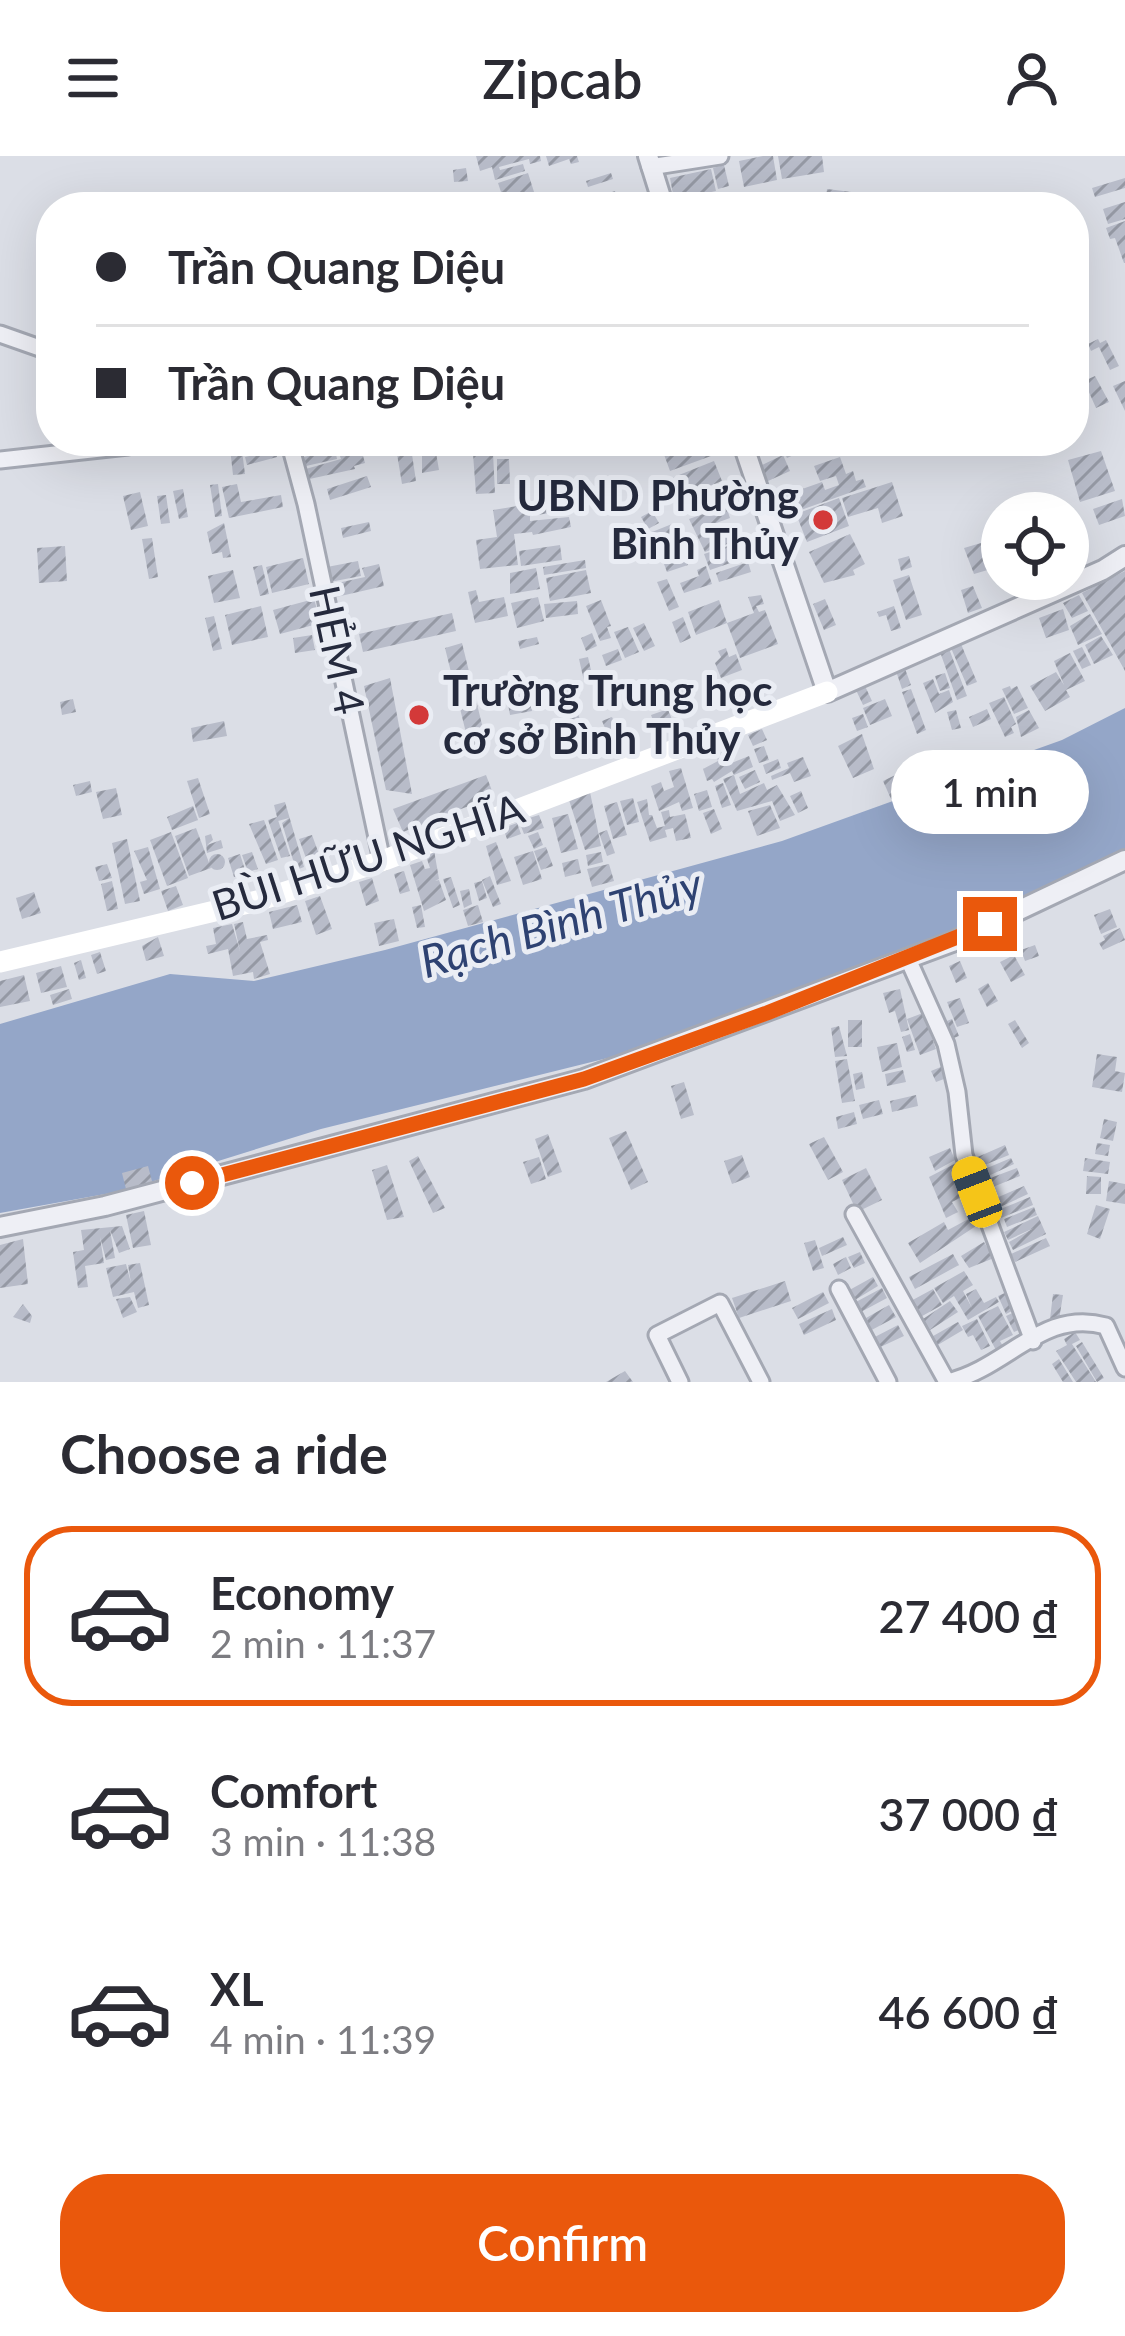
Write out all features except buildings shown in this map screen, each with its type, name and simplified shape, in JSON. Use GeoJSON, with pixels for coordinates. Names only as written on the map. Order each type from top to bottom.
{"type":"FeatureCollection","features":[{"type":"Feature","properties":{"kind":"main road","name":"BÙI HỮU NGHĨA"},"geometry":{"type":"LineString","coordinates":[[0,962],[257,901],[382,861],[827,692]]}},
{"type":"Feature","properties":{"kind":"street"},"geometry":{"type":"LineString","coordinates":[[659,192],[649,161],[719,156]]}},
{"type":"Feature","properties":{"kind":"street"},"geometry":{"type":"LineString","coordinates":[[0,334],[36,347]]}},
{"type":"Feature","properties":{"kind":"street"},"geometry":{"type":"LineString","coordinates":[[0,460],[36,455]]}},
{"type":"Feature","properties":{"kind":"street","name":"HẺM 4"},"geometry":{"type":"LineString","coordinates":[[293,456],[382,861]]}},
{"type":"Feature","properties":{"kind":"street"},"geometry":{"type":"LineString","coordinates":[[747,456],[827,692]]}},
{"type":"Feature","properties":{"kind":"street","name":"BÙI HỮU NGHĨA"},"geometry":{"type":"LineString","coordinates":[[827,692],[1103,571],[1125,556]]}},
{"type":"Feature","properties":{"kind":"street"},"geometry":{"type":"LineString","coordinates":[[0,1227],[105,1206],[584,1079],[908,959],[1125,860]]}},
{"type":"Feature","properties":{"kind":"street"},"geometry":{"type":"LineString","coordinates":[[908,959],[946,1044],[958,1092],[964,1156],[1033,1340]]}},
{"type":"Feature","properties":{"kind":"street"},"geometry":{"type":"LineString","coordinates":[[854,1214],[947,1382],[964,1378],[1033,1340],[1042,1329],[1081,1319],[1106,1325],[1125,1368]]}},
{"type":"Feature","properties":{"kind":"street"},"geometry":{"type":"LineString","coordinates":[[839,1289],[888,1382]]}},
{"type":"Feature","properties":{"kind":"street"},"geometry":{"type":"LineString","coordinates":[[680,1382],[657,1335],[720,1303],[761,1382]]}},
{"type":"Feature","properties":{"kind":"water","name":"Rạch Bình Thủy"},"geometry":{"type":"Polygon","coordinates":[[[1125,708],[1125,858],[886,966],[644,1049],[321,1129],[122,1191],[0,1213],[0,1024],[170,974],[254,981],[385,950],[782,841],[1062,740],[1125,708]]]}},
{"type":"Feature","properties":{"kind":"place","name":"UBND Phường Bình Thủy"},"geometry":{"type":"Point","coordinates":[823,520]}},
{"type":"Feature","properties":{"kind":"place","name":"Trường Trung học cơ sở Bình Thủy"},"geometry":{"type":"Point","coordinates":[419,715]}},
{"type":"Feature","properties":{"kind":"route"},"geometry":{"type":"LineString","coordinates":[[192,1183],[584,1079],[767,1013],[990,924]]}}]}
